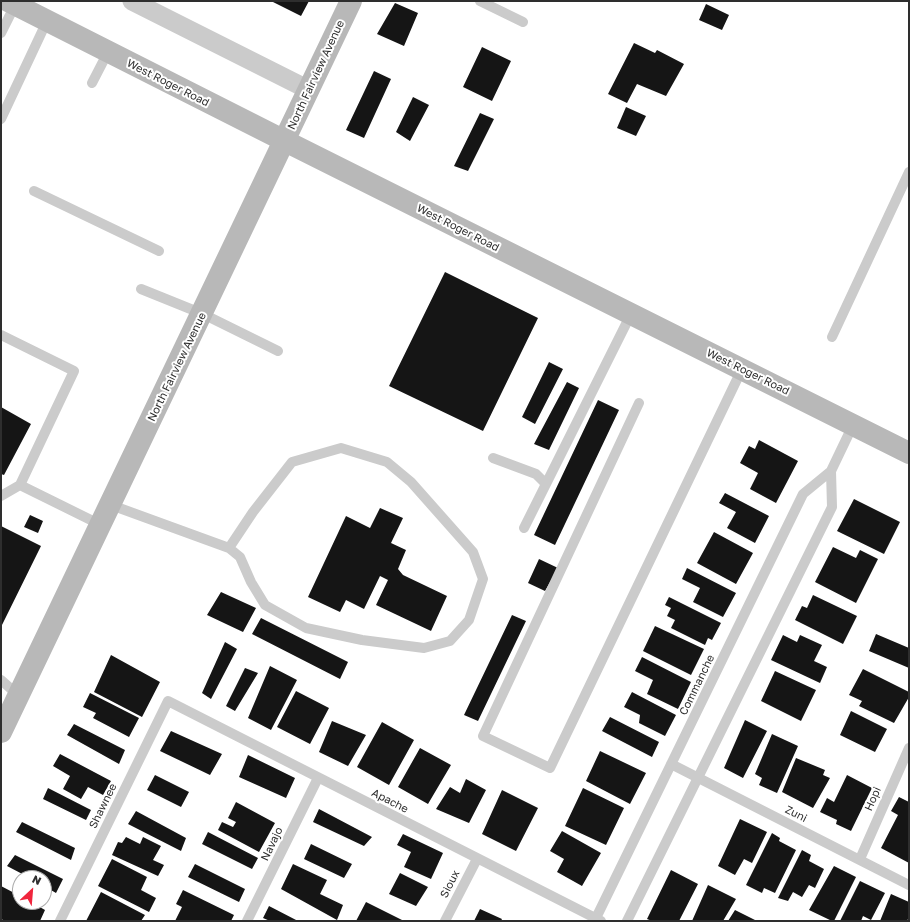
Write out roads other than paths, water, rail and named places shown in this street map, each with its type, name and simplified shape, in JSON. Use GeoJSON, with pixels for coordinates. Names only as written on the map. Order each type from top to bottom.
{"type":"FeatureCollection","features":[{"type":"Feature","properties":{"kind":"street"},"geometry":{"type":"LineString","coordinates":[[132,1],[309,90]]}},
{"type":"Feature","properties":{"kind":"street","name":"North Fairview Avenue"},"geometry":{"type":"LineString","coordinates":[[1,732],[203,314],[351,1]]}},
{"type":"Feature","properties":{"kind":"street","name":"West Roger Road"},"geometry":{"type":"LineString","coordinates":[[12,3],[285,142],[909,453]]}},
{"type":"Feature","properties":{"kind":"lane"},"geometry":{"type":"LineString","coordinates":[[480,1],[523,22]]}},
{"type":"Feature","properties":{"kind":"lane"},"geometry":{"type":"LineString","coordinates":[[1,33],[12,3]]}},
{"type":"Feature","properties":{"kind":"lane"},"geometry":{"type":"LineString","coordinates":[[1,119],[47,21]]}},
{"type":"Feature","properties":{"kind":"lane"},"geometry":{"type":"LineString","coordinates":[[92,83],[108,52]]}},
{"type":"Feature","properties":{"kind":"lane"},"geometry":{"type":"LineString","coordinates":[[832,337],[909,172]]}},
{"type":"Feature","properties":{"kind":"lane"},"geometry":{"type":"LineString","coordinates":[[34,191],[159,251]]}},
{"type":"Feature","properties":{"kind":"lane"},"geometry":{"type":"LineString","coordinates":[[141,289],[203,314],[278,351]]}},
{"type":"Feature","properties":{"kind":"lane"},"geometry":{"type":"LineString","coordinates":[[524,528],[596,381],[631,314]]}},
{"type":"Feature","properties":{"kind":"lane"},"geometry":{"type":"LineString","coordinates":[[1,335],[74,371],[20,485],[1,496]]}},
{"type":"Feature","properties":{"kind":"lane"},"geometry":{"type":"LineString","coordinates":[[640,403],[484,736],[550,768],[742,369]]}},
{"type":"Feature","properties":{"kind":"lane","name":"Commanche"},"geometry":{"type":"LineString","coordinates":[[598,920],[671,764],[803,494],[831,471],[853,425]]}},
{"type":"Feature","properties":{"kind":"lane"},"geometry":{"type":"LineString","coordinates":[[111,505],[230,548],[240,557],[250,582],[265,605],[306,628],[362,640],[424,648],[450,641],[469,620],[483,579],[473,552],[411,482],[387,462],[341,448],[292,462],[253,512],[230,548]]}},
{"type":"Feature","properties":{"kind":"lane"},"geometry":{"type":"LineString","coordinates":[[493,458],[536,474],[546,484]]}},
{"type":"Feature","properties":{"kind":"lane","name":"Commanche"},"geometry":{"type":"LineString","coordinates":[[627,921],[832,506],[831,471]]}},
{"type":"Feature","properties":{"kind":"lane"},"geometry":{"type":"LineString","coordinates":[[20,485],[101,525]]}},
{"type":"Feature","properties":{"kind":"lane"},"geometry":{"type":"LineString","coordinates":[[1,680],[18,696]]}},
{"type":"Feature","properties":{"kind":"lane","name":"Apache"},"geometry":{"type":"LineString","coordinates":[[168,701],[598,920]]}},
{"type":"Feature","properties":{"kind":"lane","name":"Shawnee"},"geometry":{"type":"LineString","coordinates":[[60,921],[168,701]]}},
{"type":"Feature","properties":{"kind":"lane","name":"Hopi"},"geometry":{"type":"LineString","coordinates":[[860,860],[909,748]]}},
{"type":"Feature","properties":{"kind":"lane","name":"Zuni"},"geometry":{"type":"LineString","coordinates":[[671,764],[909,885]]}},
{"type":"Feature","properties":{"kind":"lane","name":"Navajo"},"geometry":{"type":"LineString","coordinates":[[247,921],[318,778]]}},
{"type":"Feature","properties":{"kind":"lane","name":"Sioux"},"geometry":{"type":"LineString","coordinates":[[445,921],[477,859]]}}]}
